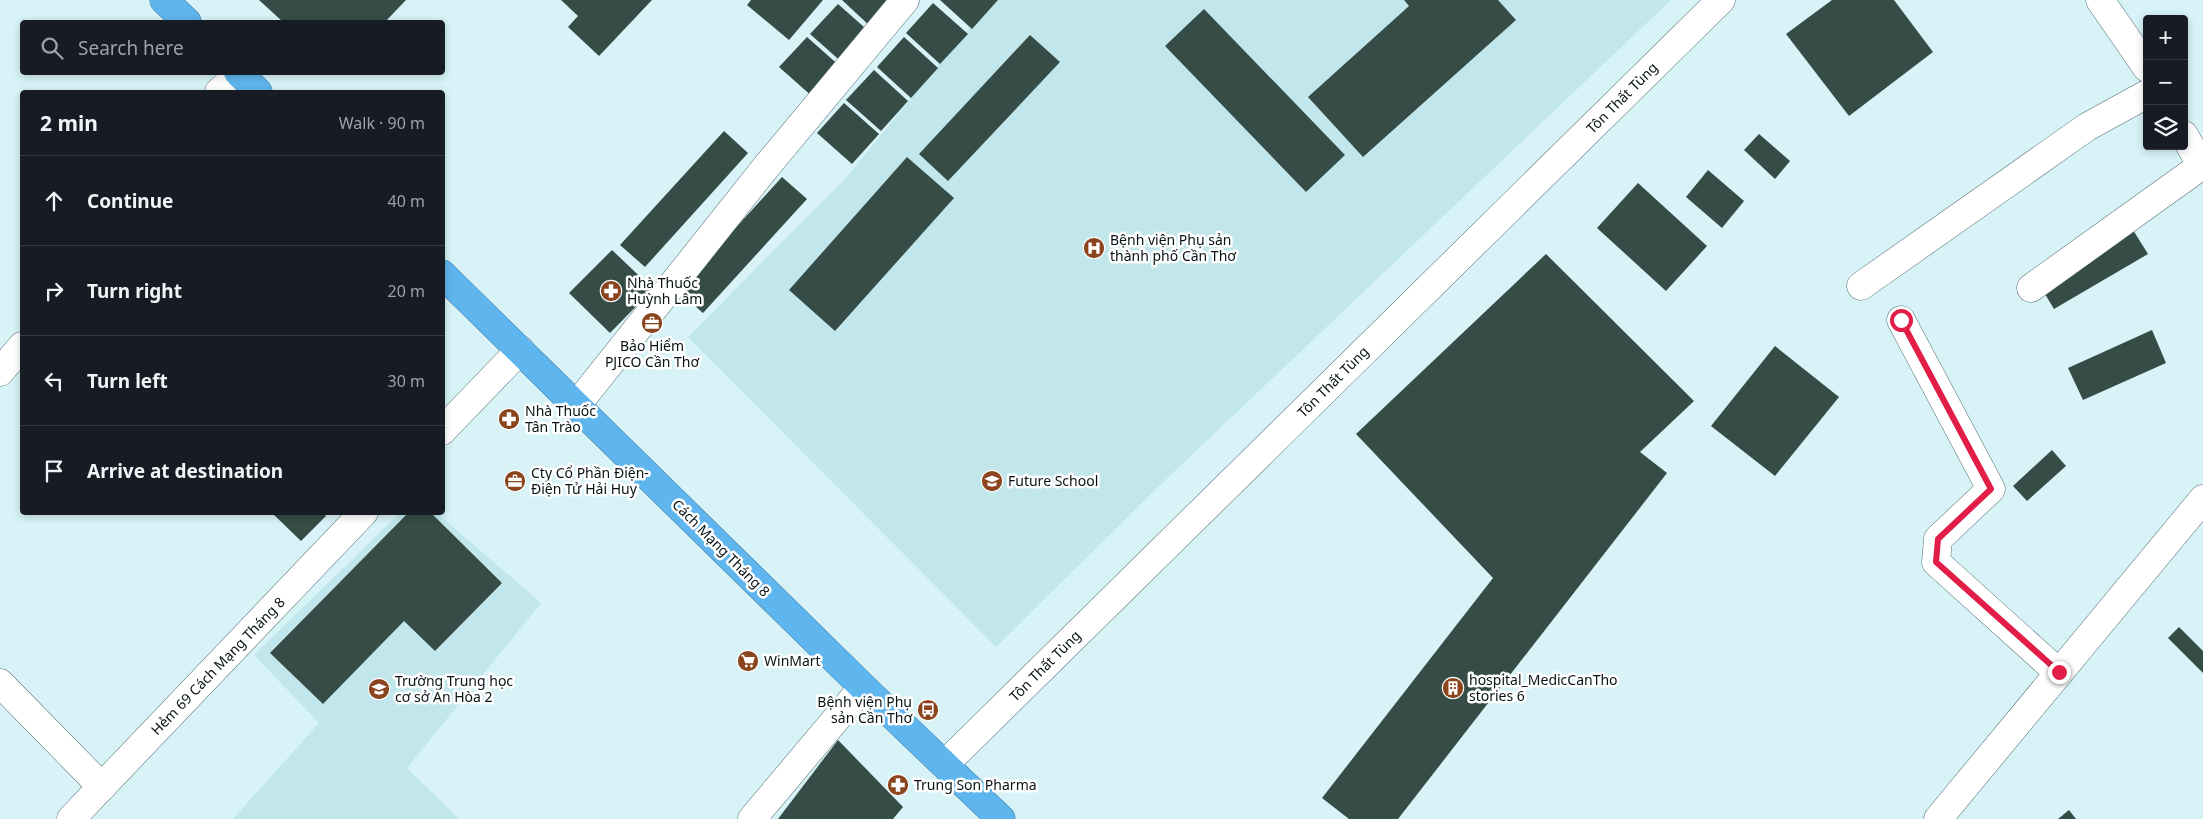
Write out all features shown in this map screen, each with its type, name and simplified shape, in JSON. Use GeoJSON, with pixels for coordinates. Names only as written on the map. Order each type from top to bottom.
{"type":"FeatureCollection","features":[{"type":"Feature","properties":{"kind":"highway"},"geometry":{"type":"LineString","coordinates":[[164,0],[185,20]]}},
{"type":"Feature","properties":{"kind":"highway","name":"Cách Mạng Tháng 8"},"geometry":{"type":"LineString","coordinates":[[445,277],[863,687],[1001,819]]}},
{"type":"Feature","properties":{"kind":"street"},"geometry":{"type":"LineString","coordinates":[[576,406],[766,167],[905,0]]}},
{"type":"Feature","properties":{"kind":"street","name":"Tôn Thất Tùng"},"geometry":{"type":"LineString","coordinates":[[945,764],[1721,0]]}},
{"type":"Feature","properties":{"kind":"street"},"geometry":{"type":"LineString","coordinates":[[2100,0],[2143,62]]}},
{"type":"Feature","properties":{"kind":"street"},"geometry":{"type":"LineString","coordinates":[[223,90],[245,80]]}},
{"type":"Feature","properties":{"kind":"street"},"geometry":{"type":"LineString","coordinates":[[1861,286],[2087,127],[2143,96]]}},
{"type":"Feature","properties":{"kind":"street"},"geometry":{"type":"LineString","coordinates":[[2031,288],[2202,167],[2188,142]]}},
{"type":"Feature","properties":{"kind":"street"},"geometry":{"type":"LineString","coordinates":[[1901,320],[1991,489],[1938,539],[1936,562],[2059,672]]}},
{"type":"Feature","properties":{"kind":"street"},"geometry":{"type":"LineString","coordinates":[[0,372],[20,348]]}},
{"type":"Feature","properties":{"kind":"street"},"geometry":{"type":"LineString","coordinates":[[445,428],[520,350]]}},
{"type":"Feature","properties":{"kind":"street"},"geometry":{"type":"LineString","coordinates":[[1938,819],[2203,499]]}},
{"type":"Feature","properties":{"kind":"street","name":"Hẻm 69 Cách Mạng Tháng 8"},"geometry":{"type":"LineString","coordinates":[[71,819],[361,515]]}},
{"type":"Feature","properties":{"kind":"street"},"geometry":{"type":"LineString","coordinates":[[0,683],[102,787]]}},
{"type":"Feature","properties":{"kind":"street"},"geometry":{"type":"LineString","coordinates":[[752,819],[863,687]]}},
{"type":"Feature","properties":{"kind":"shaded area","name":"Bệnh viện Phụ sản thành phố Cần Thơ"},"geometry":{"type":"Polygon","coordinates":[[[992,0],[1671,0],[1158,487],[996,647],[688,337],[845,179],[992,0]]]}},
{"type":"Feature","properties":{"kind":"shaded area","name":"Trường Trung học cơ sở An Hòa 2"},"geometry":{"type":"Polygon","coordinates":[[[398,515],[439,515],[541,603],[407,768],[459,819],[233,819],[319,723],[254,655],[398,515]]]}},
{"type":"Feature","properties":{"kind":"building"},"geometry":{"type":"Polygon","coordinates":[[[259,0],[406,0],[387,20],[281,20],[259,0]]]}},
{"type":"Feature","properties":{"kind":"building"},"geometry":{"type":"Polygon","coordinates":[[[561,0],[652,0],[599,56],[568,27],[578,16],[561,0]]]}},
{"type":"Feature","properties":{"kind":"building"},"geometry":{"type":"Polygon","coordinates":[[[751,0],[823,0],[789,40],[747,5],[751,0]]]}},
{"type":"Feature","properties":{"kind":"building"},"geometry":{"type":"Polygon","coordinates":[[[842,0],[895,0],[871,27],[842,0]]]}},
{"type":"Feature","properties":{"kind":"building"},"geometry":{"type":"Polygon","coordinates":[[[940,0],[998,0],[972,29],[940,0]]]}},
{"type":"Feature","properties":{"kind":"building"},"geometry":{"type":"Polygon","coordinates":[[[1404,0],[1498,0],[1516,20],[1363,157],[1308,97],[1409,6],[1404,0]]]}},
{"type":"Feature","properties":{"kind":"building"},"geometry":{"type":"Polygon","coordinates":[[[1832,0],[1894,0],[1933,52],[1849,116],[1786,34],[1832,0]]]}},
{"type":"Feature","properties":{"kind":"building"},"geometry":{"type":"Polygon","coordinates":[[[933,3],[968,34],[940,64],[906,33],[933,3]]]}},
{"type":"Feature","properties":{"kind":"building"},"geometry":{"type":"Polygon","coordinates":[[[838,4],[873,35],[845,65],[810,34],[838,4]]]}},
{"type":"Feature","properties":{"kind":"building"},"geometry":{"type":"Polygon","coordinates":[[[1204,9],[1345,155],[1306,192],[1165,46],[1204,9]]]}},
{"type":"Feature","properties":{"kind":"building"},"geometry":{"type":"Polygon","coordinates":[[[1030,35],[1060,62],[948,181],[919,154],[1030,35]]]}},
{"type":"Feature","properties":{"kind":"building"},"geometry":{"type":"Polygon","coordinates":[[[807,37],[842,68],[814,98],[779,67],[807,37]]]}},
{"type":"Feature","properties":{"kind":"building"},"geometry":{"type":"Polygon","coordinates":[[[904,37],[938,68],[911,98],[877,67],[904,37]]]}},
{"type":"Feature","properties":{"kind":"building"},"geometry":{"type":"Polygon","coordinates":[[[874,70],[908,101],[881,131],[846,100],[874,70]]]}},
{"type":"Feature","properties":{"kind":"building"},"geometry":{"type":"Polygon","coordinates":[[[844,103],[879,134],[852,164],[817,133],[844,103]]]}},
{"type":"Feature","properties":{"kind":"building"},"geometry":{"type":"Polygon","coordinates":[[[724,131],[748,153],[645,267],[620,245],[724,131]]]}},
{"type":"Feature","properties":{"kind":"building"},"geometry":{"type":"Polygon","coordinates":[[[1759,134],[1790,161],[1775,179],[1744,150],[1759,134]]]}},
{"type":"Feature","properties":{"kind":"building"},"geometry":{"type":"Polygon","coordinates":[[[907,157],[954,198],[835,331],[789,290],[907,157]]]}},
{"type":"Feature","properties":{"kind":"building"},"geometry":{"type":"Polygon","coordinates":[[[1708,170],[1744,201],[1722,228],[1686,197],[1708,170]]]}},
{"type":"Feature","properties":{"kind":"building"},"geometry":{"type":"Polygon","coordinates":[[[782,177],[807,199],[703,313],[678,291],[782,177]]]}},
{"type":"Feature","properties":{"kind":"building"},"geometry":{"type":"Polygon","coordinates":[[[1638,183],[1707,246],[1666,291],[1597,228],[1638,183]]]}},
{"type":"Feature","properties":{"kind":"building"},"geometry":{"type":"Polygon","coordinates":[[[2133,230],[2148,254],[2054,309],[2039,284],[2133,230]]]}},
{"type":"Feature","properties":{"kind":"building","name":"Nhà Thuốc Huỳnh Lâm"},"geometry":{"type":"Polygon","coordinates":[[[612,250],[653,289],[610,333],[569,293],[612,250]]]}},
{"type":"Feature","properties":{"kind":"building"},"geometry":{"type":"Polygon","coordinates":[[[1546,254],[1694,401],[1640,452],[1667,473],[1398,819],[1349,819],[1322,798],[1493,578],[1356,434],[1546,254]]]}},
{"type":"Feature","properties":{"kind":"building"},"geometry":{"type":"Polygon","coordinates":[[[2152,330],[2166,363],[2083,400],[2068,368],[2152,330]]]}},
{"type":"Feature","properties":{"kind":"building"},"geometry":{"type":"Polygon","coordinates":[[[1775,346],[1839,397],[1775,476],[1711,426],[1775,346]]]}},
{"type":"Feature","properties":{"kind":"building"},"geometry":{"type":"Polygon","coordinates":[[[2052,450],[2066,466],[2027,501],[2013,486],[2052,450]]]}},
{"type":"Feature","properties":{"kind":"building"},"geometry":{"type":"Polygon","coordinates":[[[274,515],[325,515],[301,541],[274,515]]]}},
{"type":"Feature","properties":{"kind":"building"},"geometry":{"type":"Polygon","coordinates":[[[406,515],[433,515],[502,583],[435,651],[404,621],[323,704],[270,653],[406,515]]]}},
{"type":"Feature","properties":{"kind":"building"},"geometry":{"type":"Polygon","coordinates":[[[2179,627],[2203,651],[2203,673],[2168,638],[2179,627]]]}},
{"type":"Feature","properties":{"kind":"building"},"geometry":{"type":"Polygon","coordinates":[[[838,740],[903,807],[893,819],[778,819],[838,740]]]}},
{"type":"Feature","properties":{"kind":"building"},"geometry":{"type":"Polygon","coordinates":[[[2069,810],[2076,819],[2058,819],[2069,810]]]}},
{"type":"Feature","properties":{"kind":"place","name":"Bệnh viện Phụ sản thành phố Cần Thơ"},"geometry":{"type":"Point","coordinates":[1094,248]}},
{"type":"Feature","properties":{"kind":"place","name":"Nhà Thuốc Huỳnh Lâm"},"geometry":{"type":"Point","coordinates":[611,291]}},
{"type":"Feature","properties":{"kind":"place","name":"Bảo Hiểm PJICO Cần Thơ"},"geometry":{"type":"Point","coordinates":[652,323]}},
{"type":"Feature","properties":{"kind":"place","name":"Nhà Thuốc Tân Trào"},"geometry":{"type":"Point","coordinates":[509,419]}},
{"type":"Feature","properties":{"kind":"place","name":"Cty Cổ Phần Điện- Điện Tử Hải Huy"},"geometry":{"type":"Point","coordinates":[515,481]}},
{"type":"Feature","properties":{"kind":"place","name":"Future School"},"geometry":{"type":"Point","coordinates":[992,481]}},
{"type":"Feature","properties":{"kind":"place","name":"WinMart"},"geometry":{"type":"Point","coordinates":[748,661]}},
{"type":"Feature","properties":{"kind":"place","name":"hospital_MedicCanTho stories 6"},"geometry":{"type":"Point","coordinates":[1453,688]}},
{"type":"Feature","properties":{"kind":"place","name":"Trường Trung học cơ sở An Hòa 2"},"geometry":{"type":"Point","coordinates":[379,689]}},
{"type":"Feature","properties":{"kind":"place","name":"Bệnh viện Phụ sản Cần Thơ"},"geometry":{"type":"Point","coordinates":[928,710]}},
{"type":"Feature","properties":{"kind":"place","name":"Trung Son Pharma"},"geometry":{"type":"Point","coordinates":[898,785]}},
{"type":"Feature","properties":{"kind":"route"},"geometry":{"type":"LineString","coordinates":[[1901,320],[1991,489],[1938,539],[1936,562],[2059,672]]}}]}
